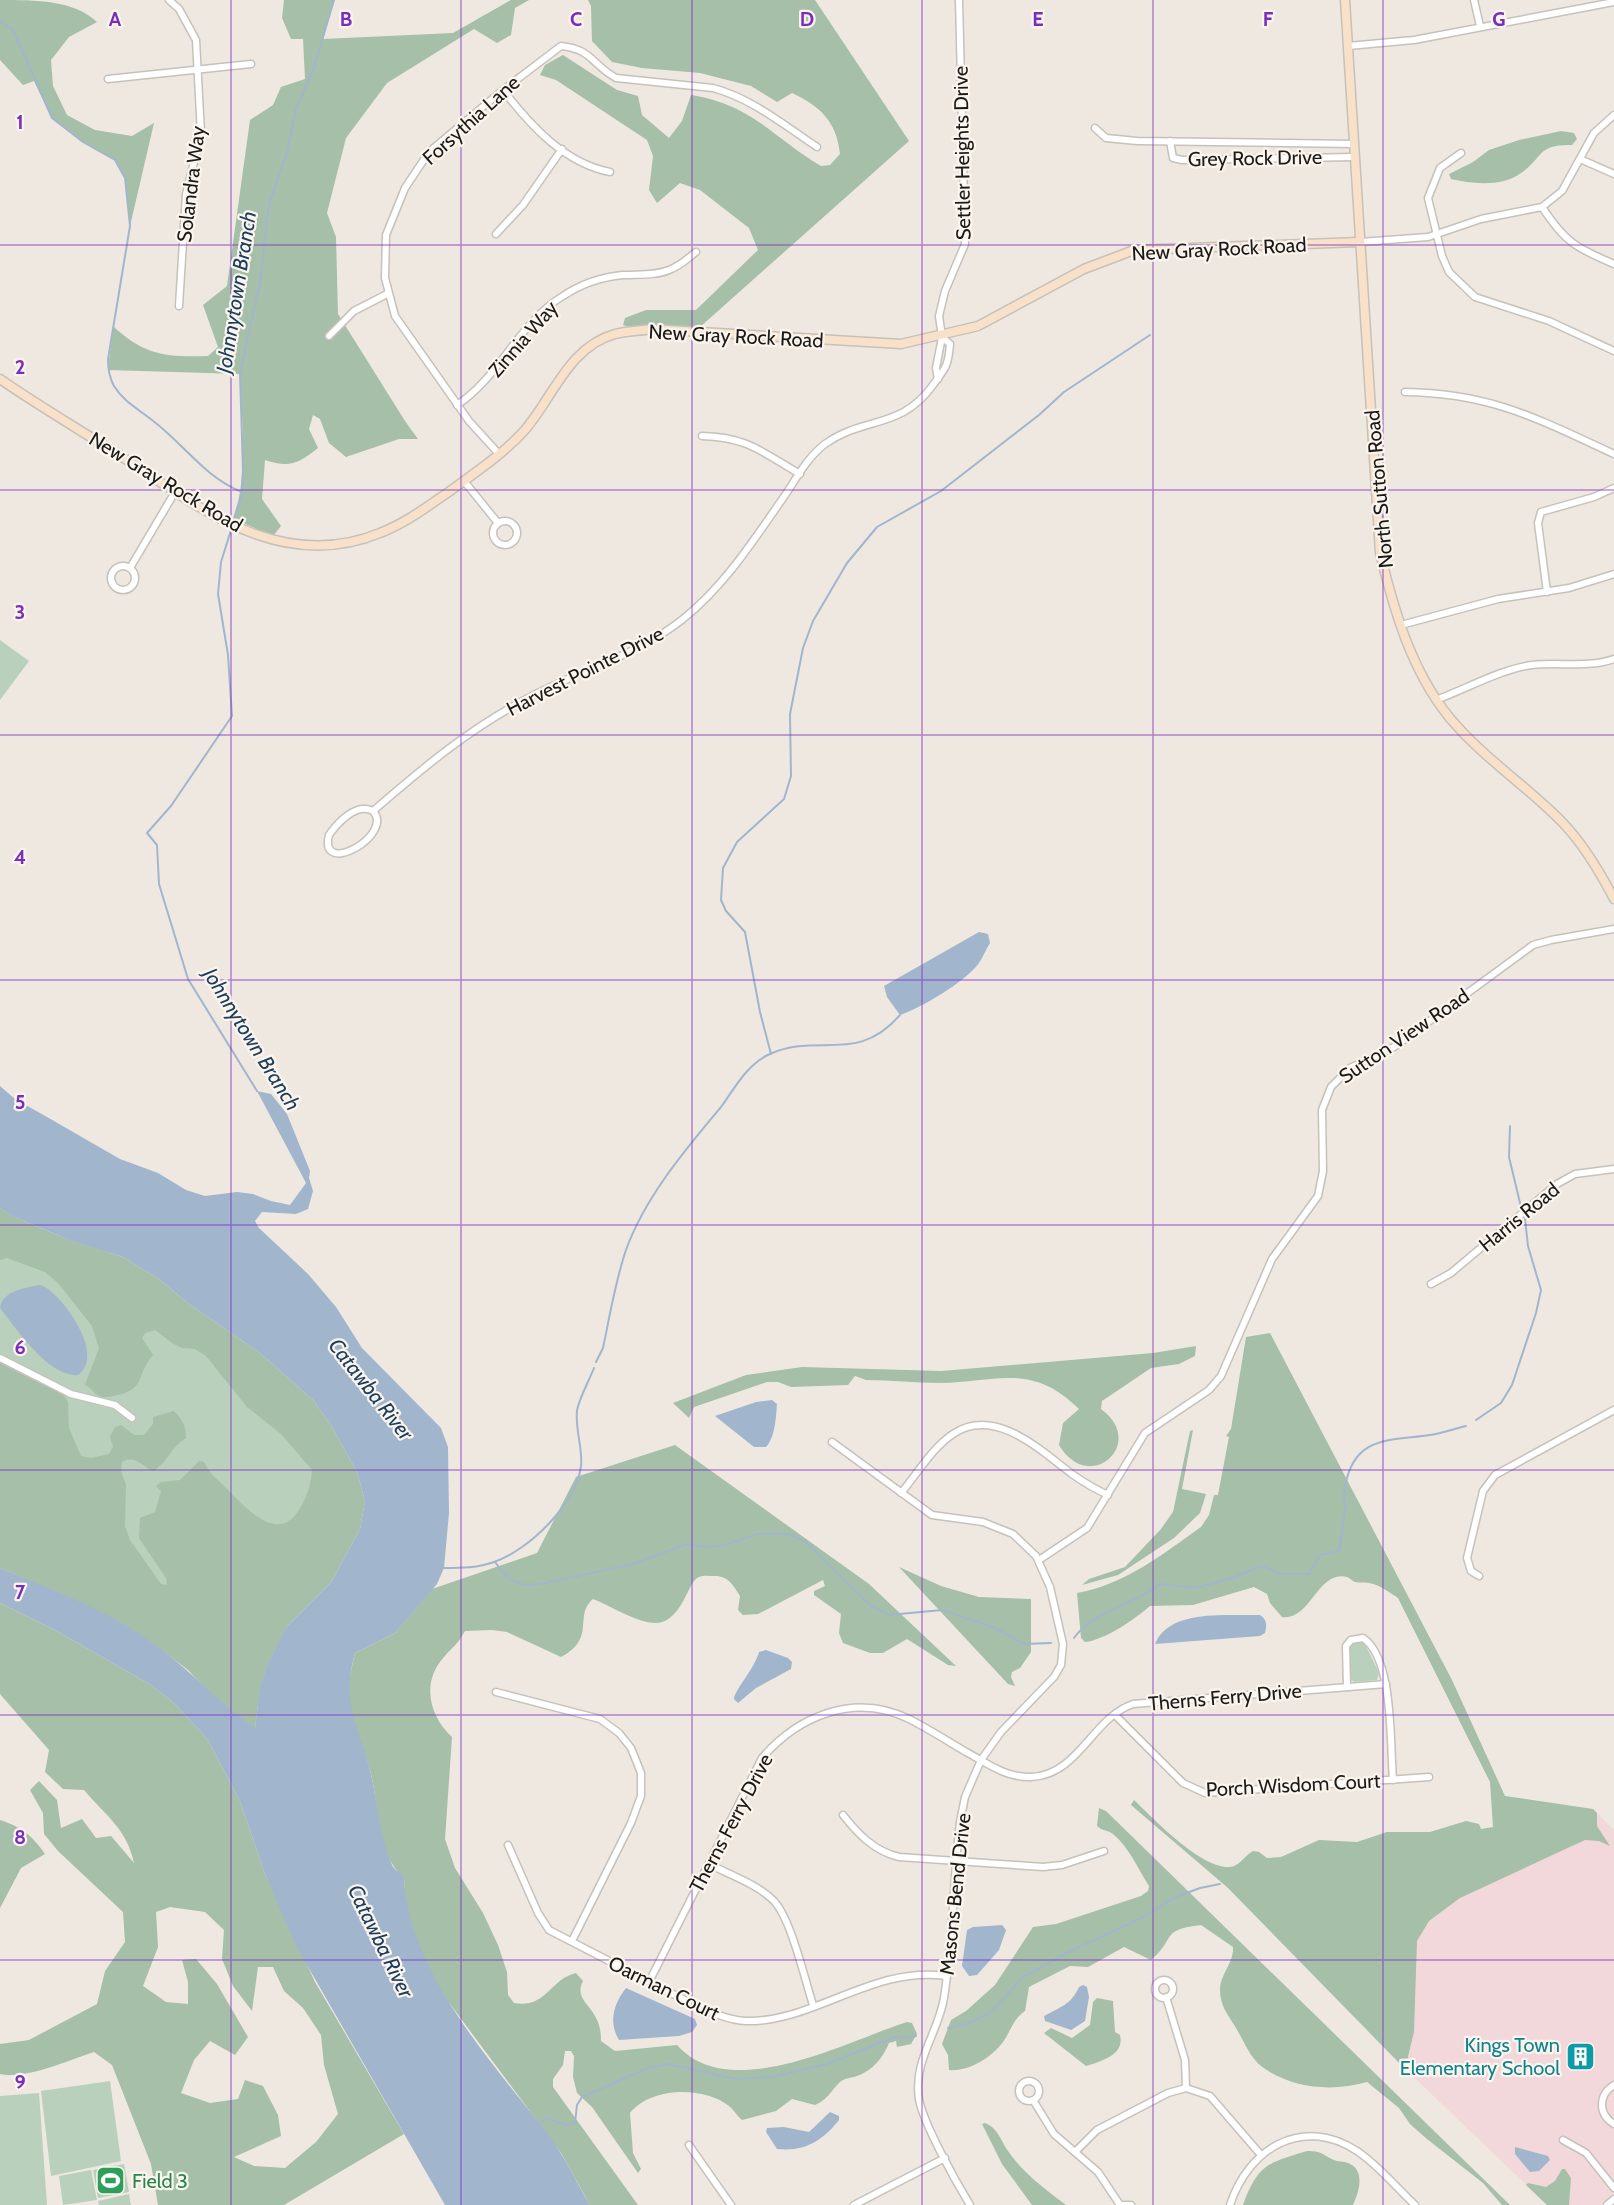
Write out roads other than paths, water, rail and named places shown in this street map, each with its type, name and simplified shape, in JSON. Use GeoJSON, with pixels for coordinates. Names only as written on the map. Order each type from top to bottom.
{"type":"FeatureCollection","features":[{"type":"Feature","properties":{"kind":"street","name":"Solandra Way"},"geometry":{"type":"LineString","coordinates":[[169,0],[180,9],[196,40],[201,134],[186,194],[179,306]]}},
{"type":"Feature","properties":{"kind":"street","name":"Settler Heights Drive"},"geometry":{"type":"LineString","coordinates":[[942,336],[939,316],[945,291],[965,244],[959,0]]}},
{"type":"Feature","properties":{"kind":"street","name":"North Sutton Road"},"geometry":{"type":"LineString","coordinates":[[1345,0],[1380,553],[1401,625],[1415,662],[1449,718],[1483,752],[1564,823],[1585,848],[1614,899]]}},
{"type":"Feature","properties":{"kind":"street"},"geometry":{"type":"LineString","coordinates":[[1474,0],[1480,26]]}},
{"type":"Feature","properties":{"kind":"street"},"geometry":{"type":"LineString","coordinates":[[1348,42],[1414,40],[1614,2]]}},
{"type":"Feature","properties":{"kind":"street","name":"Forsythia Lane"},"geometry":{"type":"LineString","coordinates":[[499,454],[457,405],[403,331],[387,294],[386,235],[405,188],[429,152],[549,52],[561,46],[582,49],[604,71],[616,78],[713,88],[728,92],[744,99],[817,147]]}},
{"type":"Feature","properties":{"kind":"street"},"geometry":{"type":"LineString","coordinates":[[108,79],[251,64]]}},
{"type":"Feature","properties":{"kind":"street"},"geometry":{"type":"LineString","coordinates":[[503,90],[530,125],[589,168],[609,172]]}},
{"type":"Feature","properties":{"kind":"street"},"geometry":{"type":"LineString","coordinates":[[1360,242],[1436,235],[1481,219],[1542,207],[1562,191],[1594,133],[1614,115]]}},
{"type":"Feature","properties":{"kind":"street","name":"Grey Rock Drive"},"geometry":{"type":"LineString","coordinates":[[1095,128],[1106,138],[1354,144]]}},
{"type":"Feature","properties":{"kind":"street","name":"Grey Rock Drive"},"geometry":{"type":"LineString","coordinates":[[1170,141],[1173,158],[1182,160],[1355,157]]}},
{"type":"Feature","properties":{"kind":"street"},"geometry":{"type":"LineString","coordinates":[[495,234],[523,205],[562,149]]}},
{"type":"Feature","properties":{"kind":"street"},"geometry":{"type":"LineString","coordinates":[[1461,153],[1440,168],[1428,198],[1436,235],[1449,272],[1475,297],[1549,321],[1614,351]]}},
{"type":"Feature","properties":{"kind":"street"},"geometry":{"type":"LineString","coordinates":[[1580,159],[1614,174]]}},
{"type":"Feature","properties":{"kind":"street"},"geometry":{"type":"LineString","coordinates":[[1542,207],[1569,242],[1614,264]]}},
{"type":"Feature","properties":{"kind":"street","name":"New Gray Rock Road"},"geometry":{"type":"LineString","coordinates":[[0,379],[175,492],[238,528],[255,536],[289,544],[333,544],[356,541],[406,520],[499,454],[534,419],[575,358],[593,344],[615,334],[651,329],[901,344],[978,326],[1084,269],[1134,250],[1360,242]]}},
{"type":"Feature","properties":{"kind":"street","name":"Zinnia Way"},"geometry":{"type":"LineString","coordinates":[[457,405],[474,394],[535,320],[560,297],[577,287],[605,278],[667,271],[679,266],[696,252]]}},
{"type":"Feature","properties":{"kind":"street"},"geometry":{"type":"LineString","coordinates":[[329,336],[354,312],[387,294]]}},
{"type":"Feature","properties":{"kind":"street"},"geometry":{"type":"LineString","coordinates":[[938,379],[936,368],[942,336]]}},
{"type":"Feature","properties":{"kind":"street","name":"Harvest Pointe Drive"},"geometry":{"type":"LineString","coordinates":[[374,811],[438,754],[484,723],[531,696],[651,641],[682,620],[732,573],[814,454],[825,444],[844,433],[890,420],[910,410],[948,366],[950,344],[942,336]]}},
{"type":"Feature","properties":{"kind":"street"},"geometry":{"type":"LineString","coordinates":[[1405,393],[1461,395],[1491,402],[1534,417],[1614,454]]}},
{"type":"Feature","properties":{"kind":"street"},"geometry":{"type":"LineString","coordinates":[[702,436],[727,436],[742,440],[800,474]]}},
{"type":"Feature","properties":{"kind":"street"},"geometry":{"type":"LineString","coordinates":[[464,480],[498,523]]}},
{"type":"Feature","properties":{"kind":"street"},"geometry":{"type":"LineString","coordinates":[[1547,592],[1538,522],[1541,512],[1594,497],[1614,488]]}},
{"type":"Feature","properties":{"kind":"street"},"geometry":{"type":"LineString","coordinates":[[130,568],[175,492]]}},
{"type":"Feature","properties":{"kind":"street"},"geometry":{"type":"LineString","coordinates":[[508,520],[515,524],[518,532],[513,543],[501,544],[495,539],[493,531],[498,523],[508,520]]}},
{"type":"Feature","properties":{"kind":"street"},"geometry":{"type":"LineString","coordinates":[[119,567],[130,568],[135,575],[132,587],[125,590],[117,589],[112,583],[113,572],[119,567]]}},
{"type":"Feature","properties":{"kind":"street"},"geometry":{"type":"LineString","coordinates":[[1401,625],[1498,599],[1547,592],[1614,574]]}},
{"type":"Feature","properties":{"kind":"street"},"geometry":{"type":"LineString","coordinates":[[1436,700],[1481,683],[1497,674],[1530,665],[1594,666],[1614,659]]}},
{"type":"Feature","properties":{"kind":"street","name":"Harvest Pointe Drive"},"geometry":{"type":"LineString","coordinates":[[366,807],[374,811],[378,821],[376,829],[350,853],[340,855],[332,851],[328,840],[332,831],[358,809],[366,807]]}},
{"type":"Feature","properties":{"kind":"street","name":"Sutton View Road"},"geometry":{"type":"LineString","coordinates":[[1039,1560],[1087,1528],[1145,1432],[1209,1390],[1221,1376],[1272,1259],[1318,1196],[1323,1171],[1322,1110],[1326,1096],[1336,1079],[1350,1068],[1400,1043],[1533,945],[1614,929]]}},
{"type":"Feature","properties":{"kind":"street","name":"Harris Road"},"geometry":{"type":"LineString","coordinates":[[1431,1284],[1451,1273],[1557,1184],[1575,1174],[1614,1169]]}},
{"type":"Feature","properties":{"kind":"street"},"geometry":{"type":"LineString","coordinates":[[0,1358],[70,1394],[115,1405],[132,1418]]}},
{"type":"Feature","properties":{"kind":"street"},"geometry":{"type":"LineString","coordinates":[[1479,1576],[1471,1571],[1467,1557],[1483,1491],[1495,1475],[1552,1446],[1614,1410]]}},
{"type":"Feature","properties":{"kind":"street"},"geometry":{"type":"LineString","coordinates":[[901,1493],[947,1438],[966,1427],[985,1425],[1002,1428],[1030,1443],[1074,1475],[1108,1495]]}},
{"type":"Feature","properties":{"kind":"street","name":"Masons Bend Drive"},"geometry":{"type":"LineString","coordinates":[[832,1442],[925,1511],[939,1518],[983,1522],[1001,1528],[1022,1540],[1039,1560],[1050,1587],[1063,1644],[1063,1658],[1054,1677],[1001,1732],[981,1760],[966,1797],[955,1862],[943,2003],[923,2054],[918,2080],[921,2107],[970,2205]]}},
{"type":"Feature","properties":{"kind":"street"},"geometry":{"type":"LineString","coordinates":[[1347,1687],[1345,1650],[1348,1642],[1359,1638],[1370,1644],[1383,1669],[1393,1780]]}},
{"type":"Feature","properties":{"kind":"street","name":"Therns Ferry Drive"},"geometry":{"type":"LineString","coordinates":[[649,1982],[762,1758],[781,1737],[808,1719],[846,1709],[866,1708],[888,1711],[908,1718],[1013,1776],[1043,1775],[1066,1764],[1115,1715],[1127,1707],[1142,1702],[1386,1684]]}},
{"type":"Feature","properties":{"kind":"street"},"geometry":{"type":"LineString","coordinates":[[496,1692],[600,1719],[619,1732],[641,1773],[641,1796],[632,1823],[572,1941]]}},
{"type":"Feature","properties":{"kind":"street","name":"Porch Wisdom Court"},"geometry":{"type":"LineString","coordinates":[[1115,1715],[1183,1783],[1205,1793],[1429,1777]]}},
{"type":"Feature","properties":{"kind":"street"},"geometry":{"type":"LineString","coordinates":[[843,1815],[859,1835],[885,1853],[955,1862],[1043,1868],[1062,1865],[1104,1851]]}},
{"type":"Feature","properties":{"kind":"street","name":"Oarman Court"},"geometry":{"type":"LineString","coordinates":[[508,1845],[543,1923],[556,1935],[572,1941],[706,2011],[746,2021],[779,2017],[912,1973],[946,1976]]}},
{"type":"Feature","properties":{"kind":"street"},"geometry":{"type":"LineString","coordinates":[[709,1864],[765,1893],[775,1902],[789,1930],[813,2005]]}},
{"type":"Feature","properties":{"kind":"street"},"geometry":{"type":"LineString","coordinates":[[1166,1997],[1185,2060],[1186,2088]]}},
{"type":"Feature","properties":{"kind":"street"},"geometry":{"type":"LineString","coordinates":[[1614,2085],[1606,2091],[1602,2104],[1606,2117],[1614,2124]]}},
{"type":"Feature","properties":{"kind":"street"},"geometry":{"type":"LineString","coordinates":[[1075,2152],[1097,2130],[1168,2093],[1186,2088],[1210,2096],[1261,2155]]}},
{"type":"Feature","properties":{"kind":"street"},"geometry":{"type":"LineString","coordinates":[[1033,2100],[1048,2127],[1105,2178],[1120,2205],[1131,2205]]}},
{"type":"Feature","properties":{"kind":"street"},"geometry":{"type":"LineString","coordinates":[[1230,2205],[1242,2175],[1261,2155],[1294,2139],[1320,2138],[1339,2143],[1364,2157],[1415,2205]]}},
{"type":"Feature","properties":{"kind":"street"},"geometry":{"type":"LineString","coordinates":[[1563,2140],[1580,2148],[1614,2188]]}},
{"type":"Feature","properties":{"kind":"street"},"geometry":{"type":"LineString","coordinates":[[689,2145],[731,2205]]}},
{"type":"Feature","properties":{"kind":"street"},"geometry":{"type":"LineString","coordinates":[[854,2205],[867,2202],[945,2158]]}},
{"type":"Feature","properties":{"kind":"street"},"geometry":{"type":"LineString","coordinates":[[1602,2173],[1614,2177]]}},
{"type":"Feature","properties":{"kind":"street"},"geometry":{"type":"LineString","coordinates":[[1607,2205],[1614,2199]]}},
{"type":"Feature","properties":{"kind":"water"},"geometry":{"type":"Polygon","coordinates":[[[979,932],[988,934],[990,943],[979,963],[964,978],[942,994],[900,1015],[887,997],[884,986],[979,932]]]}},
{"type":"Feature","properties":{"kind":"water","name":"Catawba River"},"geometry":{"type":"Polygon","coordinates":[[[0,1086],[15,1099],[120,1159],[158,1173],[186,1190],[205,1196],[237,1192],[253,1194],[290,1205],[306,1183],[257,1091],[271,1094],[287,1114],[310,1171],[309,1178],[313,1191],[308,1209],[296,1214],[262,1212],[255,1221],[259,1228],[308,1274],[336,1307],[362,1348],[441,1428],[448,1447],[449,1513],[444,1568],[437,1584],[395,1633],[355,1653],[351,1671],[350,1700],[370,1770],[387,1853],[392,1865],[404,1878],[409,1912],[420,1946],[436,1980],[477,2044],[551,2139],[590,2205],[445,2205],[296,1946],[265,1874],[240,1801],[208,1740],[175,1704],[151,1685],[55,1630],[0,1603],[0,1568],[95,1609],[149,1640],[255,1728],[260,1687],[268,1663],[288,1625],[332,1581],[360,1529],[365,1501],[357,1472],[331,1425],[313,1400],[260,1353],[189,1304],[159,1279],[123,1257],[72,1241],[14,1217],[0,1208],[0,1086]]]}},
{"type":"Feature","properties":{"kind":"water"},"geometry":{"type":"Polygon","coordinates":[[[39,1285],[47,1288],[67,1308],[84,1337],[87,1352],[86,1365],[78,1375],[67,1374],[56,1369],[45,1360],[24,1339],[0,1308],[2,1302],[10,1294],[39,1285]]]}},
{"type":"Feature","properties":{"kind":"water"},"geometry":{"type":"Polygon","coordinates":[[[772,1400],[777,1404],[775,1421],[773,1433],[766,1447],[754,1447],[715,1416],[756,1402],[772,1400]]]}},
{"type":"Feature","properties":{"kind":"water"},"geometry":{"type":"Polygon","coordinates":[[[1217,1615],[1260,1615],[1266,1625],[1265,1633],[1260,1636],[1155,1644],[1162,1632],[1186,1619],[1217,1615]]]}},
{"type":"Feature","properties":{"kind":"water"},"geometry":{"type":"Polygon","coordinates":[[[766,1650],[788,1658],[792,1662],[791,1669],[756,1688],[738,1703],[734,1699],[737,1691],[759,1652],[766,1650]]]}},
{"type":"Feature","properties":{"kind":"water"},"geometry":{"type":"Polygon","coordinates":[[[1002,1925],[1006,1930],[999,1950],[977,1975],[969,1976],[962,1966],[967,1930],[973,1927],[1002,1925]]]}},
{"type":"Feature","properties":{"kind":"water"},"geometry":{"type":"Polygon","coordinates":[[[1083,1985],[1087,1987],[1089,1997],[1085,2021],[1071,2030],[1045,2021],[1044,2016],[1069,2002],[1079,1987],[1083,1985]]]}},
{"type":"Feature","properties":{"kind":"water"},"geometry":{"type":"Polygon","coordinates":[[[626,1988],[695,2019],[697,2025],[692,2032],[679,2036],[619,2040],[613,2020],[618,2000],[626,1988]]]}},
{"type":"Feature","properties":{"kind":"water"},"geometry":{"type":"Polygon","coordinates":[[[830,2112],[839,2116],[839,2120],[826,2134],[804,2147],[777,2149],[766,2132],[767,2128],[784,2127],[809,2132],[830,2112]]]}},
{"type":"Feature","properties":{"kind":"water"},"geometry":{"type":"Polygon","coordinates":[[[1515,2147],[1548,2156],[1550,2160],[1539,2171],[1530,2172],[1515,2154],[1515,2147]]]}},
{"type":"Feature","properties":{"kind":"waterway","name":"Johnnytown Branch"},"geometry":{"type":"LineString","coordinates":[[233,522],[242,492],[240,374],[260,282],[269,203],[287,153],[296,108],[313,71],[334,0]]}},
{"type":"Feature","properties":{"kind":"waterway"},"geometry":{"type":"LineString","coordinates":[[0,21],[13,30],[52,118],[83,142],[115,160],[125,178],[130,226],[108,359],[109,373],[114,386],[127,401],[163,429],[205,469],[216,478],[242,492]]}},
{"type":"Feature","properties":{"kind":"waterway"},"geometry":{"type":"LineString","coordinates":[[771,1054],[760,1012],[745,932],[726,911],[721,900],[723,868],[737,842],[784,799],[791,776],[790,714],[803,648],[813,621],[847,563],[877,527],[941,491],[1039,415],[1064,392],[1150,335]]}},
{"type":"Feature","properties":{"kind":"waterway","name":"Johnnytown Branch"},"geometry":{"type":"LineString","coordinates":[[232,527],[221,562],[218,594],[228,655],[232,716],[171,806],[147,833],[157,845],[159,884],[188,979],[257,1091]]}},
{"type":"Feature","properties":{"kind":"waterway"},"geometry":{"type":"LineString","coordinates":[[596,1362],[603,1348],[622,1262],[634,1230],[667,1175],[748,1070],[762,1058],[788,1048],[853,1044],[868,1039],[884,1030],[900,1015]]}},
{"type":"Feature","properties":{"kind":"waterway"},"geometry":{"type":"LineString","coordinates":[[1510,1126],[1509,1157],[1521,1207]]}},
{"type":"Feature","properties":{"kind":"waterway"},"geometry":{"type":"LineString","coordinates":[[1476,1420],[1501,1403],[1512,1385],[1536,1313],[1541,1290],[1528,1246],[1525,1219]]}},
{"type":"Feature","properties":{"kind":"waterway"},"geometry":{"type":"LineString","coordinates":[[444,1568],[482,1565],[508,1556],[536,1536],[561,1510],[577,1481],[581,1466],[577,1411],[594,1368]]}},
{"type":"Feature","properties":{"kind":"waterway"},"geometry":{"type":"LineString","coordinates":[[1074,1638],[1092,1621],[1139,1598],[1160,1584],[1195,1588],[1233,1578],[1261,1566],[1282,1574],[1309,1574],[1320,1555],[1339,1551],[1345,1510],[1345,1487],[1356,1458],[1365,1449],[1388,1440],[1430,1435],[1466,1426]]}},
{"type":"Feature","properties":{"kind":"waterway"},"geometry":{"type":"LineString","coordinates":[[495,1562],[507,1578],[524,1585],[541,1584],[633,1564],[687,1544],[710,1547],[725,1545],[757,1534],[789,1534],[806,1542],[871,1606],[889,1615],[942,1610],[993,1627],[1024,1644],[1051,1643]]}},
{"type":"Feature","properties":{"kind":"waterway"},"geometry":{"type":"LineString","coordinates":[[948,2028],[967,2024],[990,2013],[1023,1977],[1069,1952],[1141,1918],[1176,1897],[1200,1888],[1220,1884]]}},
{"type":"Feature","properties":{"kind":"waterway"},"geometry":{"type":"LineString","coordinates":[[539,2123],[547,2118],[565,2125],[575,2123],[577,2105],[582,2097],[648,2068],[668,2064],[736,2079],[773,2077],[827,2064],[892,2038],[916,2036]]}},
{"type":"Feature","properties":{"kind":"place","name":"Kings Town Elementary School"},"geometry":{"type":"Point","coordinates":[1581,2057]}},
{"type":"Feature","properties":{"kind":"place","name":"Field 3"},"geometry":{"type":"Point","coordinates":[111,2181]}}]}
